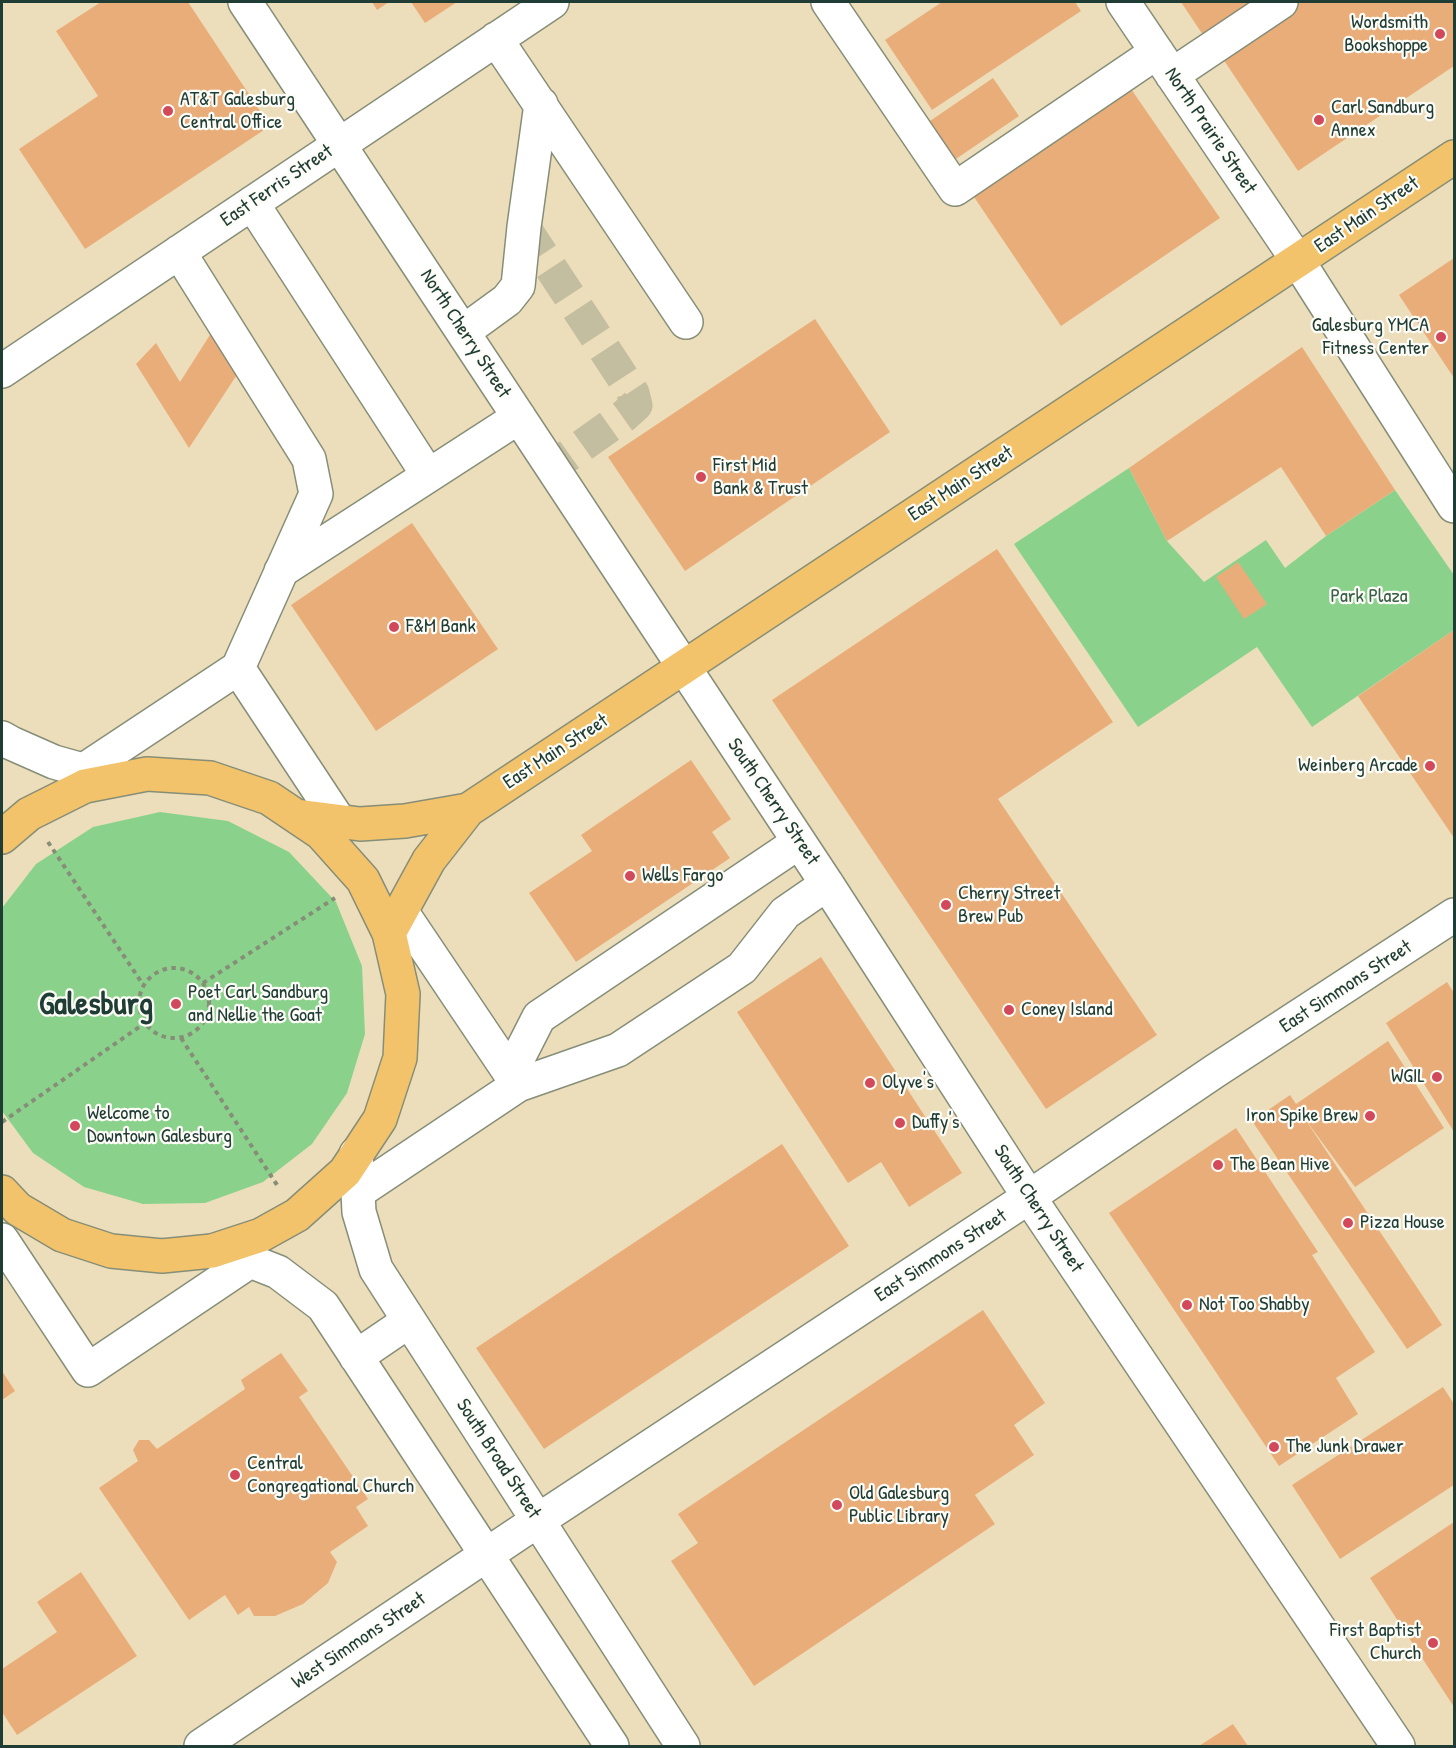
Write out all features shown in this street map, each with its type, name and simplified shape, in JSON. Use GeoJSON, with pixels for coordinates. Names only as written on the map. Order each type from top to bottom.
{"type":"FeatureCollection","features":[{"type":"Feature","properties":{"kind":"main road","name":"East Main Street"},"geometry":{"type":"LineString","coordinates":[[395,922],[429,860],[468,810],[1455,157]]}},
{"type":"Feature","properties":{"kind":"main road"},"geometry":{"type":"LineString","coordinates":[[2,837],[29,814],[86,786],[147,774],[210,778],[269,798],[321,833],[363,880],[395,922],[403,994],[400,1058],[380,1119],[345,1172],[297,1215],[261,1235],[212,1251],[162,1257],[111,1251],[62,1235],[7,1203]]}},
{"type":"Feature","properties":{"kind":"main road","name":"East Main Street"},"geometry":{"type":"LineString","coordinates":[[295,815],[360,824],[405,821],[468,810]]}},
{"type":"Feature","properties":{"kind":"street","name":"North Cherry Street"},"geometry":{"type":"LineString","coordinates":[[245,2],[684,667]]}},
{"type":"Feature","properties":{"kind":"street","name":"East Ferris Street"},"geometry":{"type":"LineString","coordinates":[[2,371],[552,2]]}},
{"type":"Feature","properties":{"kind":"street"},"geometry":{"type":"LineString","coordinates":[[828,2],[955,189],[1165,63],[1281,2]]}},
{"type":"Feature","properties":{"kind":"street","name":"North Prairie Street"},"geometry":{"type":"LineString","coordinates":[[1123,2],[1298,261],[1455,506]]}},
{"type":"Feature","properties":{"kind":"street"},"geometry":{"type":"LineString","coordinates":[[496,39],[686,322]]}},
{"type":"Feature","properties":{"kind":"street"},"geometry":{"type":"LineString","coordinates":[[463,332],[507,300],[518,286],[541,104]]}},
{"type":"Feature","properties":{"kind":"street"},"geometry":{"type":"LineString","coordinates":[[252,203],[428,475]]}},
{"type":"Feature","properties":{"kind":"street"},"geometry":{"type":"LineString","coordinates":[[84,770],[238,668],[316,494],[309,459],[179,252]]}},
{"type":"Feature","properties":{"kind":"street"},"geometry":{"type":"LineString","coordinates":[[281,571],[519,417]]}},
{"type":"Feature","properties":{"kind":"street","name":"South Cherry Street"},"geometry":{"type":"LineString","coordinates":[[684,667],[1029,1197],[1398,1746]]}},
{"type":"Feature","properties":{"kind":"street"},"geometry":{"type":"LineString","coordinates":[[238,668],[339,821]]}},
{"type":"Feature","properties":{"kind":"street"},"geometry":{"type":"LineString","coordinates":[[2,738],[54,762],[117,780]]}},
{"type":"Feature","properties":{"kind":"street"},"geometry":{"type":"LineString","coordinates":[[514,1080],[539,1017],[799,842]]}},
{"type":"Feature","properties":{"kind":"street"},"geometry":{"type":"LineString","coordinates":[[358,1192],[514,1080],[618,1050],[741,968],[785,913],[827,884]]}},
{"type":"Feature","properties":{"kind":"street","name":"East Simmons Street"},"geometry":{"type":"LineString","coordinates":[[527,1528],[1029,1197],[1215,1071],[1455,915]]}},
{"type":"Feature","properties":{"kind":"street"},"geometry":{"type":"LineString","coordinates":[[395,922],[514,1080]]}},
{"type":"Feature","properties":{"kind":"street","name":"South Broad Street"},"geometry":{"type":"LineString","coordinates":[[356,1154],[359,1212],[376,1269],[409,1321],[527,1528],[683,1746]]}},
{"type":"Feature","properties":{"kind":"street"},"geometry":{"type":"LineString","coordinates":[[2,1240],[88,1370],[250,1261]]}},
{"type":"Feature","properties":{"kind":"street"},"geometry":{"type":"LineString","coordinates":[[212,1251],[250,1261],[278,1272],[323,1306],[612,1746]]}},
{"type":"Feature","properties":{"kind":"street"},"geometry":{"type":"LineString","coordinates":[[356,1357],[409,1321]]}},
{"type":"Feature","properties":{"kind":"street","name":"West Simmons Street"},"geometry":{"type":"LineString","coordinates":[[201,1746],[527,1528]]}},
{"type":"Feature","properties":{"kind":"path"},"geometry":{"type":"LineString","coordinates":[[29,814],[144,986]]}},
{"type":"Feature","properties":{"kind":"path"},"geometry":{"type":"LineString","coordinates":[[203,983],[363,880]]}},
{"type":"Feature","properties":{"kind":"path"},"geometry":{"type":"LineString","coordinates":[[162,970],[184,970],[195,975],[203,983],[208,994],[207,1017],[192,1034],[181,1038],[170,1038],[152,1030],[145,1023],[139,1004],[141,995],[144,986],[162,970]]}},
{"type":"Feature","properties":{"kind":"path"},"geometry":{"type":"LineString","coordinates":[[2,1122],[145,1023]]}},
{"type":"Feature","properties":{"kind":"path"},"geometry":{"type":"LineString","coordinates":[[181,1038],[297,1215]]}},
{"type":"Feature","properties":{"kind":"green space","name":"Park Plaza"},"geometry":{"type":"Polygon","coordinates":[[[1129,468],[1167,541],[1204,582],[1266,540],[1285,568],[1326,536],[1395,490],[1454,575],[1454,630],[1312,727],[1257,647],[1138,727],[1014,544],[1129,468]]]}},
{"type":"Feature","properties":{"kind":"green space"},"geometry":{"type":"Polygon","coordinates":[[[160,812],[228,821],[289,852],[336,902],[362,966],[365,1034],[347,1093],[312,1144],[263,1182],[205,1203],[143,1204],[84,1187],[33,1153],[2,1111],[2,908],[36,864],[93,827],[160,812]]]}},
{"type":"Feature","properties":{"kind":"building","name":"AT&T Galesburg Central Office"},"geometry":{"type":"Polygon","coordinates":[[[101,2],[188,2],[270,126],[85,249],[19,149],[98,96],[56,31],[101,2]]]}},
{"type":"Feature","properties":{"kind":"building"},"geometry":{"type":"Polygon","coordinates":[[[372,2],[389,2],[377,10],[372,2]]]}},
{"type":"Feature","properties":{"kind":"building"},"geometry":{"type":"Polygon","coordinates":[[[411,2],[457,2],[425,23],[411,2]]]}},
{"type":"Feature","properties":{"kind":"building"},"geometry":{"type":"Polygon","coordinates":[[[942,2],[1075,2],[1081,11],[932,110],[885,40],[942,2]]]}},
{"type":"Feature","properties":{"kind":"building"},"geometry":{"type":"Polygon","coordinates":[[[1181,2],[1261,2],[1205,38],[1181,2]]]}},
{"type":"Feature","properties":{"kind":"building","name":"Carl Sandburg Annex"},"geometry":{"type":"Polygon","coordinates":[[[1295,2],[1454,2],[1454,66],[1298,171],[1219,53],[1295,2]]]}},
{"type":"Feature","properties":{"kind":"building"},"geometry":{"type":"Polygon","coordinates":[[[993,78],[1019,116],[953,161],[927,123],[993,78]]]}},
{"type":"Feature","properties":{"kind":"building"},"geometry":{"type":"Polygon","coordinates":[[[1129,86],[1220,218],[1061,326],[972,194],[1129,86]]]}},
{"type":"Feature","properties":{"kind":"building","name":"Galesburg YMCA Fitness Center"},"geometry":{"type":"Polygon","coordinates":[[[1454,258],[1454,378],[1399,295],[1454,258]]]}},
{"type":"Feature","properties":{"kind":"building"},"geometry":{"type":"Polygon","coordinates":[[[815,319],[890,432],[685,571],[608,457],[815,319]]]}},
{"type":"Feature","properties":{"kind":"building"},"geometry":{"type":"Polygon","coordinates":[[[215,327],[240,370],[189,448],[136,364],[156,343],[180,382],[215,327]]]}},
{"type":"Feature","properties":{"kind":"building"},"geometry":{"type":"Polygon","coordinates":[[[1302,347],[1395,490],[1326,536],[1281,467],[1167,541],[1129,468],[1302,347]]]}},
{"type":"Feature","properties":{"kind":"building","name":"F&M Bank"},"geometry":{"type":"Polygon","coordinates":[[[412,523],[498,649],[376,731],[291,605],[412,523]]]}},
{"type":"Feature","properties":{"kind":"building"},"geometry":{"type":"Polygon","coordinates":[[[997,549],[1113,722],[998,799],[1157,1035],[1046,1109],[772,700],[997,549]]]}},
{"type":"Feature","properties":{"kind":"building"},"geometry":{"type":"Polygon","coordinates":[[[1238,562],[1267,604],[1244,619],[1216,577],[1238,562]]]}},
{"type":"Feature","properties":{"kind":"building","name":"Weinberg Arcade"},"geometry":{"type":"Polygon","coordinates":[[[1454,630],[1454,838],[1358,696],[1454,630]]]}},
{"type":"Feature","properties":{"kind":"building","name":"Wells Fargo"},"geometry":{"type":"Polygon","coordinates":[[[691,760],[731,819],[712,832],[730,858],[576,962],[529,893],[592,851],[581,835],[691,760]]]}},
{"type":"Feature","properties":{"kind":"building"},"geometry":{"type":"Polygon","coordinates":[[[821,957],[962,1173],[909,1207],[881,1162],[848,1183],[737,1012],[821,957]]]}},
{"type":"Feature","properties":{"kind":"building","name":"WGIL"},"geometry":{"type":"Polygon","coordinates":[[[1447,982],[1454,993],[1454,1132],[1386,1023],[1447,982]]]}},
{"type":"Feature","properties":{"kind":"building"},"geometry":{"type":"Polygon","coordinates":[[[1388,1041],[1444,1128],[1355,1187],[1305,1119],[1442,1325],[1407,1349],[1252,1121],[1290,1095],[1296,1104],[1388,1041]]]}},
{"type":"Feature","properties":{"kind":"building"},"geometry":{"type":"Polygon","coordinates":[[[1236,1128],[1318,1252],[1312,1255],[1375,1352],[1336,1378],[1358,1414],[1279,1466],[1109,1213],[1236,1128]]]}},
{"type":"Feature","properties":{"kind":"building"},"geometry":{"type":"Polygon","coordinates":[[[782,1144],[849,1246],[544,1449],[476,1348],[782,1144]]]}},
{"type":"Feature","properties":{"kind":"building","name":"Old Galesburg Public Library"},"geometry":{"type":"Polygon","coordinates":[[[983,1310],[1045,1403],[1014,1425],[1034,1455],[975,1495],[995,1524],[754,1686],[671,1561],[698,1543],[678,1514],[983,1310]]]}},
{"type":"Feature","properties":{"kind":"building","name":"Central Congregational Church"},"geometry":{"type":"Polygon","coordinates":[[[281,1353],[308,1391],[299,1397],[368,1499],[356,1507],[368,1526],[330,1552],[337,1562],[328,1583],[303,1604],[275,1616],[254,1616],[249,1607],[238,1615],[225,1595],[189,1620],[99,1488],[138,1461],[133,1450],[139,1440],[149,1440],[157,1449],[245,1389],[241,1380],[281,1353]]]}},
{"type":"Feature","properties":{"kind":"building"},"geometry":{"type":"Polygon","coordinates":[[[2,1371],[15,1391],[2,1400],[2,1371]]]}},
{"type":"Feature","properties":{"kind":"building"},"geometry":{"type":"Polygon","coordinates":[[[1443,1387],[1454,1404],[1454,1485],[1340,1559],[1292,1485],[1443,1387]]]}},
{"type":"Feature","properties":{"kind":"building","name":"First Baptist Church"},"geometry":{"type":"Polygon","coordinates":[[[1454,1522],[1454,1707],[1370,1578],[1454,1522]]]}},
{"type":"Feature","properties":{"kind":"building"},"geometry":{"type":"Polygon","coordinates":[[[81,1572],[137,1656],[17,1735],[2,1712],[2,1669],[57,1632],[37,1602],[81,1572]]]}},
{"type":"Feature","properties":{"kind":"building"},"geometry":{"type":"Polygon","coordinates":[[[1233,1724],[1248,1746],[1199,1746],[1233,1724]]]}},
{"type":"Feature","properties":{"kind":"tunnel"},"geometry":{"type":"LineString","coordinates":[[524,227],[633,393],[636,405],[552,467]]}},
{"type":"Feature","properties":{"kind":"place","name":"Wordsmith Bookshoppe"},"geometry":{"type":"Point","coordinates":[1440,34]}},
{"type":"Feature","properties":{"kind":"place","name":"AT&T Galesburg Central Office"},"geometry":{"type":"Point","coordinates":[168,111]}},
{"type":"Feature","properties":{"kind":"place","name":"Carl Sandburg Annex"},"geometry":{"type":"Point","coordinates":[1319,120]}},
{"type":"Feature","properties":{"kind":"place","name":"Galesburg YMCA Fitness Center"},"geometry":{"type":"Point","coordinates":[1441,337]}},
{"type":"Feature","properties":{"kind":"place","name":"First Mid Bank & Trust"},"geometry":{"type":"Point","coordinates":[701,477]}},
{"type":"Feature","properties":{"kind":"place","name":"F&M Bank"},"geometry":{"type":"Point","coordinates":[394,627]}},
{"type":"Feature","properties":{"kind":"place","name":"Weinberg Arcade"},"geometry":{"type":"Point","coordinates":[1430,766]}},
{"type":"Feature","properties":{"kind":"place","name":"Wells Fargo"},"geometry":{"type":"Point","coordinates":[630,876]}},
{"type":"Feature","properties":{"kind":"place","name":"Cherry Street Brew Pub"},"geometry":{"type":"Point","coordinates":[946,905]}},
{"type":"Feature","properties":{"kind":"place","name":"Poet Carl Sandburg and Nellie the Goat"},"geometry":{"type":"Point","coordinates":[176,1004]}},
{"type":"Feature","properties":{"kind":"place","name":"Coney Island"},"geometry":{"type":"Point","coordinates":[1009,1010]}},
{"type":"Feature","properties":{"kind":"place","name":"WGIL"},"geometry":{"type":"Point","coordinates":[1437,1077]}},
{"type":"Feature","properties":{"kind":"place","name":"Olyve's"},"geometry":{"type":"Point","coordinates":[870,1083]}},
{"type":"Feature","properties":{"kind":"place","name":"Iron Spike Brew"},"geometry":{"type":"Point","coordinates":[1370,1116]}},
{"type":"Feature","properties":{"kind":"place","name":"Duffy's"},"geometry":{"type":"Point","coordinates":[900,1123]}},
{"type":"Feature","properties":{"kind":"place","name":"Welcome to Downtown Galesburg"},"geometry":{"type":"Point","coordinates":[75,1126]}},
{"type":"Feature","properties":{"kind":"place","name":"The Bean Hive"},"geometry":{"type":"Point","coordinates":[1218,1165]}},
{"type":"Feature","properties":{"kind":"place","name":"Pizza House"},"geometry":{"type":"Point","coordinates":[1348,1223]}},
{"type":"Feature","properties":{"kind":"place","name":"Not Too Shabby"},"geometry":{"type":"Point","coordinates":[1187,1305]}},
{"type":"Feature","properties":{"kind":"place","name":"The Junk Drawer"},"geometry":{"type":"Point","coordinates":[1274,1447]}},
{"type":"Feature","properties":{"kind":"place","name":"Central Congregational Church"},"geometry":{"type":"Point","coordinates":[235,1475]}},
{"type":"Feature","properties":{"kind":"place","name":"Old Galesburg Public Library"},"geometry":{"type":"Point","coordinates":[837,1505]}},
{"type":"Feature","properties":{"kind":"place","name":"First Baptist Church"},"geometry":{"type":"Point","coordinates":[1433,1643]}},
{"type":"Feature","properties":{"kind":"district","name":"Galesburg"},"geometry":{"type":"Point","coordinates":[96,1005]}}]}
